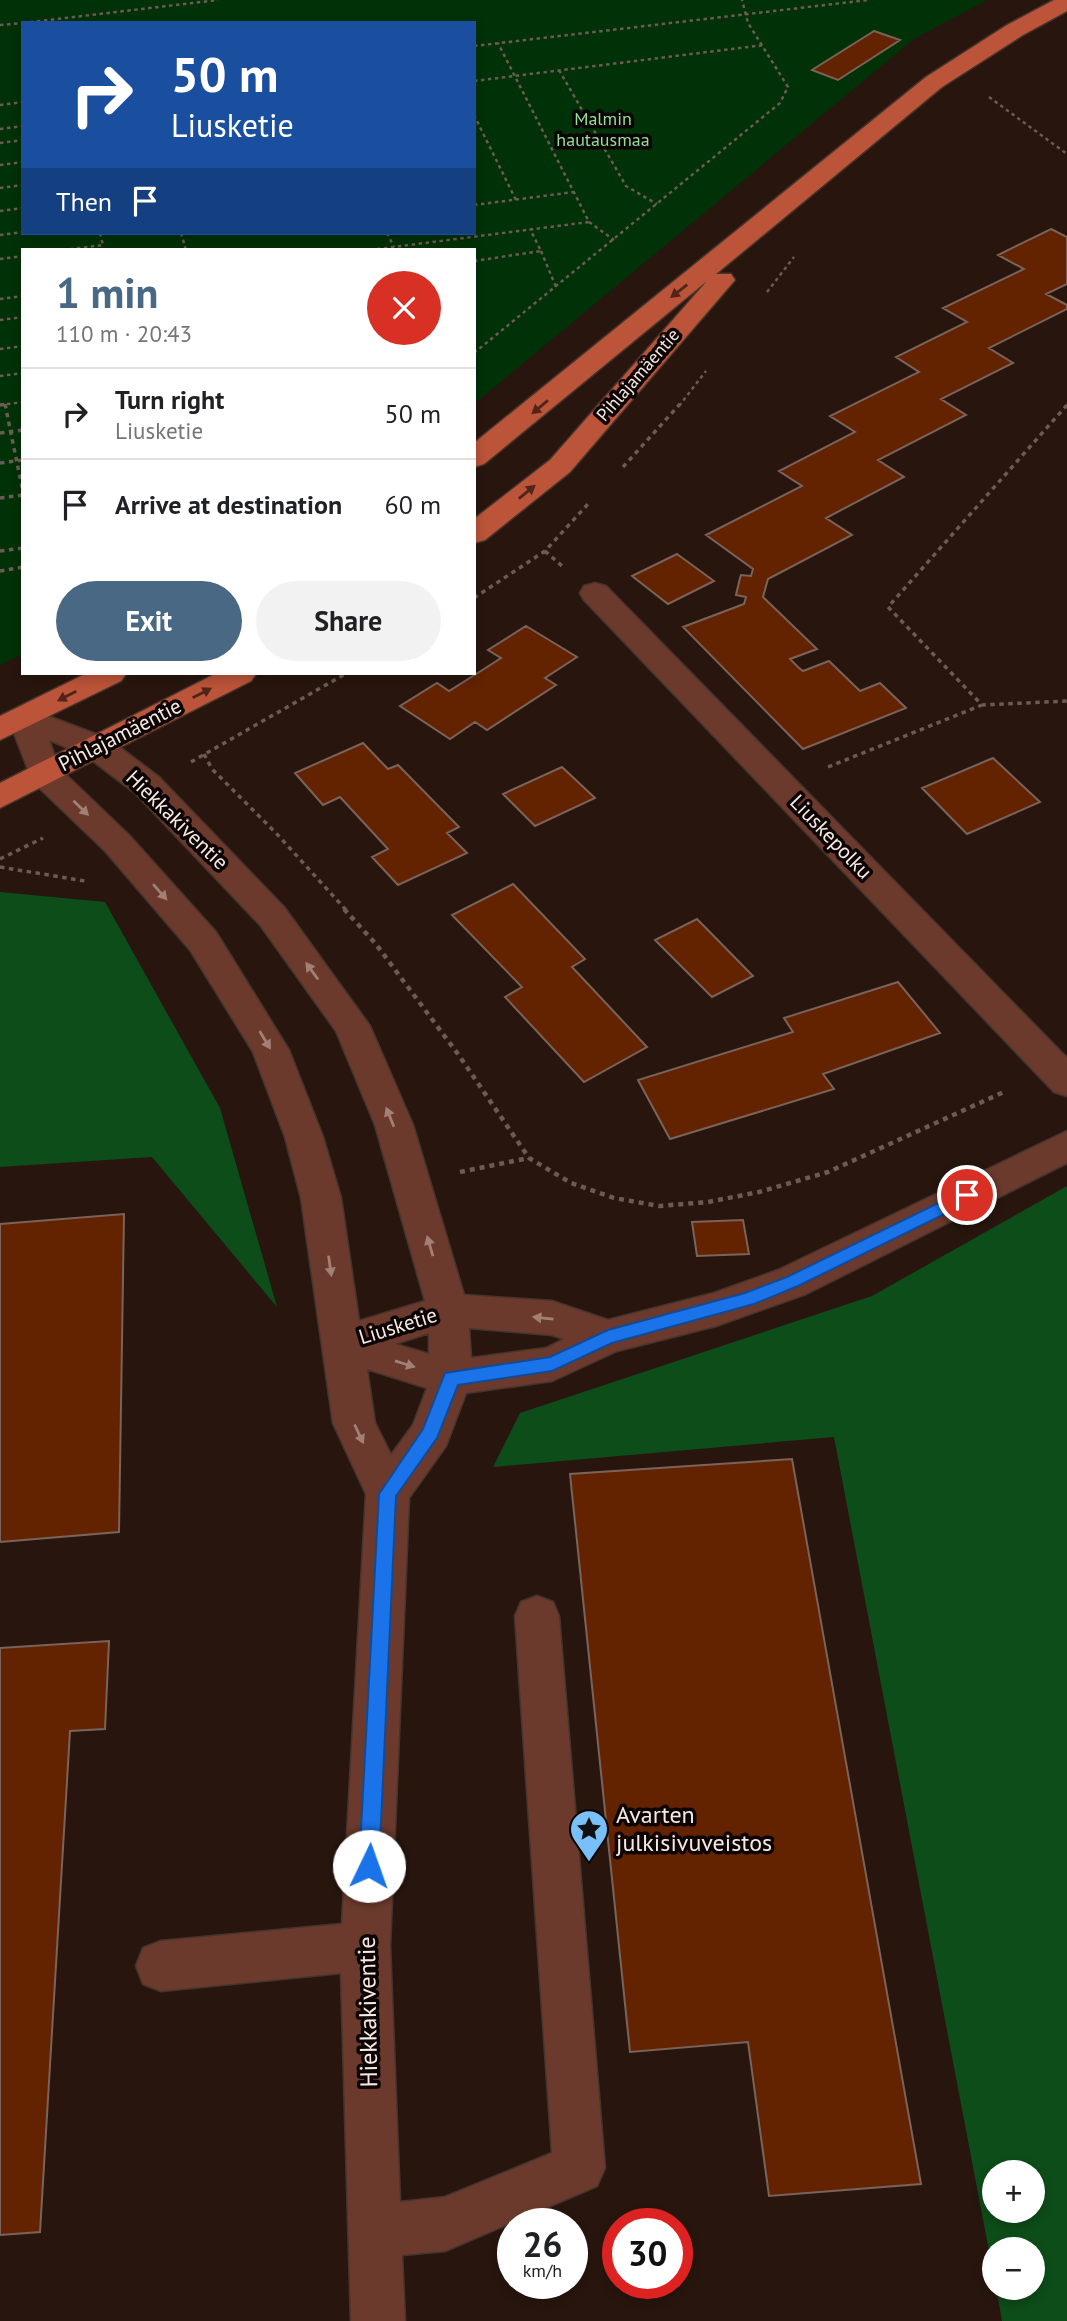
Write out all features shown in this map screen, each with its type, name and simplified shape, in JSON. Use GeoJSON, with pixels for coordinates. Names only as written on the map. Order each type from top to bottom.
{"type":"FeatureCollection","features":[{"type":"Feature","properties":{"kind":"main road","name":"Pihlajamäentie"},"geometry":{"type":"LineString","coordinates":[[476,456],[790,203],[934,82],[1015,30],[1067,2]]}},
{"type":"Feature","properties":{"kind":"main road","name":"Pihlajamäentie"},"geometry":{"type":"LineString","coordinates":[[476,532],[560,466],[790,203]]}},
{"type":"Feature","properties":{"kind":"main road"},"geometry":{"type":"LineString","coordinates":[[12,723],[108,675]]}},
{"type":"Feature","properties":{"kind":"main road","name":"Pihlajamäentie"},"geometry":{"type":"LineString","coordinates":[[0,797],[238,675]]}},
{"type":"Feature","properties":{"kind":"street","name":"Liuskepolku"},"geometry":{"type":"LineString","coordinates":[[595,593],[1060,1075]]}},
{"type":"Feature","properties":{"kind":"street","name":"Hiekkakiventie"},"geometry":{"type":"LineString","coordinates":[[12,723],[97,747],[147,785],[272,916],[352,1026],[394,1125],[448,1310],[451,1378],[431,1433],[387,1494]]}},
{"type":"Feature","properties":{"kind":"street","name":"Hiekkakiventie"},"geometry":{"type":"LineString","coordinates":[[12,723],[45,774],[117,843],[203,940],[271,1050],[304,1137],[321,1198],[340,1344],[354,1423],[387,1494],[365,1946],[377,2321]]}},
{"type":"Feature","properties":{"kind":"street","name":"Liusketie"},"geometry":{"type":"LineString","coordinates":[[340,1344],[451,1378],[552,1364],[608,1337],[726,1306],[792,1282],[1067,1146]]}},
{"type":"Feature","properties":{"kind":"street","name":"Liusketie"},"geometry":{"type":"LineString","coordinates":[[340,1344],[448,1310],[552,1318],[608,1337]]}},
{"type":"Feature","properties":{"kind":"street"},"geometry":{"type":"LineString","coordinates":[[375,2231],[445,2224],[579,2168],[537,1616]]}},
{"type":"Feature","properties":{"kind":"street"},"geometry":{"type":"LineString","coordinates":[[161,1966],[365,1946]]}},
{"type":"Feature","properties":{"kind":"path"},"geometry":{"type":"LineString","coordinates":[[40,21],[218,0]]}},
{"type":"Feature","properties":{"kind":"path"},"geometry":{"type":"LineString","coordinates":[[476,351],[780,103],[788,87],[781,70],[743,17],[742,0]]}},
{"type":"Feature","properties":{"kind":"path"},"geometry":{"type":"LineString","coordinates":[[476,46],[743,17],[868,0]]}},
{"type":"Feature","properties":{"kind":"path"},"geometry":{"type":"LineString","coordinates":[[0,26],[21,23]]}},
{"type":"Feature","properties":{"kind":"path"},"geometry":{"type":"LineString","coordinates":[[498,43],[590,222],[614,240]]}},
{"type":"Feature","properties":{"kind":"path"},"geometry":{"type":"LineString","coordinates":[[476,80],[764,45]]}},
{"type":"Feature","properties":{"kind":"path"},"geometry":{"type":"LineString","coordinates":[[559,70],[626,186],[657,204]]}},
{"type":"Feature","properties":{"kind":"path"},"geometry":{"type":"LineString","coordinates":[[987,96],[1067,154]]}},
{"type":"Feature","properties":{"kind":"path"},"geometry":{"type":"LineString","coordinates":[[0,105],[21,102]]}},
{"type":"Feature","properties":{"kind":"path"},"geometry":{"type":"LineString","coordinates":[[476,119],[516,200]]}},
{"type":"Feature","properties":{"kind":"path"},"geometry":{"type":"LineString","coordinates":[[0,129],[21,126]]}},
{"type":"Feature","properties":{"kind":"path"},"geometry":{"type":"LineString","coordinates":[[0,143],[21,140]]}},
{"type":"Feature","properties":{"kind":"path"},"geometry":{"type":"LineString","coordinates":[[0,165],[21,162]]}},
{"type":"Feature","properties":{"kind":"path"},"geometry":{"type":"LineString","coordinates":[[0,188],[21,185]]}},
{"type":"Feature","properties":{"kind":"path"},"geometry":{"type":"LineString","coordinates":[[476,205],[575,192]]}},
{"type":"Feature","properties":{"kind":"path"},"geometry":{"type":"LineString","coordinates":[[0,211],[21,208]]}},
{"type":"Feature","properties":{"kind":"path"},"geometry":{"type":"LineString","coordinates":[[386,248],[590,222]]}},
{"type":"Feature","properties":{"kind":"path"},"geometry":{"type":"LineString","coordinates":[[530,229],[556,287]]}},
{"type":"Feature","properties":{"kind":"path"},"geometry":{"type":"LineString","coordinates":[[0,235],[21,232]]}},
{"type":"Feature","properties":{"kind":"path"},"geometry":{"type":"LineString","coordinates":[[100,235],[104,248]]}},
{"type":"Feature","properties":{"kind":"path"},"geometry":{"type":"LineString","coordinates":[[388,235],[394,247]]}},
{"type":"Feature","properties":{"kind":"path"},"geometry":{"type":"LineString","coordinates":[[79,248],[103,245]]}},
{"type":"Feature","properties":{"kind":"path"},"geometry":{"type":"LineString","coordinates":[[476,261],[541,251]]}},
{"type":"Feature","properties":{"kind":"path"},"geometry":{"type":"LineString","coordinates":[[0,259],[21,256]]}},
{"type":"Feature","properties":{"kind":"path"},"geometry":{"type":"LineString","coordinates":[[0,299],[21,296]]}},
{"type":"Feature","properties":{"kind":"path"},"geometry":{"type":"LineString","coordinates":[[0,320],[21,317]]}},
{"type":"Feature","properties":{"kind":"path"},"geometry":{"type":"LineString","coordinates":[[0,349],[21,346]]}},
{"type":"Feature","properties":{"kind":"path"},"geometry":{"type":"LineString","coordinates":[[0,376],[21,373]]}},
{"type":"Feature","properties":{"kind":"path"},"geometry":{"type":"LineString","coordinates":[[21,402],[3,404],[21,485]]}},
{"type":"Feature","properties":{"kind":"path"},"geometry":{"type":"LineString","coordinates":[[982,705],[888,607],[1067,405]]}},
{"type":"Feature","properties":{"kind":"path"},"geometry":{"type":"LineString","coordinates":[[0,433],[21,430]]}},
{"type":"Feature","properties":{"kind":"path"},"geometry":{"type":"LineString","coordinates":[[0,463],[21,460]]}},
{"type":"Feature","properties":{"kind":"path"},"geometry":{"type":"LineString","coordinates":[[0,498],[21,494]]}},
{"type":"Feature","properties":{"kind":"path"},"geometry":{"type":"LineString","coordinates":[[0,551],[21,548]]}},
{"type":"Feature","properties":{"kind":"path"},"geometry":{"type":"LineString","coordinates":[[0,571],[21,568]]}},
{"type":"Feature","properties":{"kind":"path"},"geometry":{"type":"LineString","coordinates":[[343,675],[204,754],[212,769],[276,834],[375,943],[458,1054],[528,1158],[571,1183],[614,1198],[659,1206],[708,1202],[759,1192],[828,1172],[944,1121],[1060,1075]]}},
{"type":"Feature","properties":{"kind":"path"},"geometry":{"type":"LineString","coordinates":[[782,786],[982,705],[1067,701]]}},
{"type":"Feature","properties":{"kind":"path"},"geometry":{"type":"LineString","coordinates":[[0,859],[36,842]]}},
{"type":"Feature","properties":{"kind":"path"},"geometry":{"type":"LineString","coordinates":[[0,867],[89,882]]}},
{"type":"Feature","properties":{"kind":"path"},"geometry":{"type":"LineString","coordinates":[[412,1181],[528,1158]]}},
{"type":"Feature","properties":{"kind":"green space","name":"Malmin hautausmaa"},"geometry":{"type":"Polygon","coordinates":[[[0,0],[987,0],[914,39],[476,402],[476,248],[21,248],[21,655],[0,665],[0,0]]]}},
{"type":"Feature","properties":{"kind":"green space"},"geometry":{"type":"Polygon","coordinates":[[[0,892],[105,902],[220,1108],[277,1307],[152,1157],[0,1167],[0,892]]]}},
{"type":"Feature","properties":{"kind":"green space"},"geometry":{"type":"Polygon","coordinates":[[[1067,1186],[1067,2321],[1002,2321],[998,2300],[1045,2300],[1045,2237],[986,2237],[984,2223],[1045,2223],[1045,2160],[982,2160],[982,2214],[834,1437],[493,1467],[520,1413],[872,1296],[1067,1186]]]}},
{"type":"Feature","properties":{"kind":"building"},"geometry":{"type":"Polygon","coordinates":[[[874,31],[900,40],[838,80],[812,70],[874,31]]]}},
{"type":"Feature","properties":{"kind":"building"},"geometry":{"type":"Polygon","coordinates":[[[1051,229],[1067,237],[1067,284],[1046,294],[1067,305],[1067,309],[989,348],[1013,363],[941,399],[966,415],[878,460],[904,477],[826,518],[852,535],[768,579],[763,597],[817,649],[790,659],[799,668],[803,671],[829,661],[860,691],[880,683],[906,708],[803,749],[683,627],[744,604],[746,597],[736,595],[740,578],[741,575],[751,576],[753,569],[706,535],[802,486],[779,471],[855,432],[830,416],[919,372],[896,357],[967,322],[943,308],[1024,269],[998,255],[1051,229]]]}},
{"type":"Feature","properties":{"kind":"building"},"geometry":{"type":"Polygon","coordinates":[[[677,554],[714,581],[668,604],[632,576],[677,554]]]}},
{"type":"Feature","properties":{"kind":"building"},"geometry":{"type":"Polygon","coordinates":[[[526,626],[577,657],[545,678],[556,685],[487,730],[475,722],[450,739],[400,706],[437,683],[449,691],[501,658],[488,650],[526,626]]]}},
{"type":"Feature","properties":{"kind":"building"},"geometry":{"type":"Polygon","coordinates":[[[363,743],[388,769],[398,765],[459,827],[447,833],[467,853],[398,885],[372,857],[388,849],[340,797],[323,805],[295,773],[363,743]]]}},
{"type":"Feature","properties":{"kind":"building"},"geometry":{"type":"Polygon","coordinates":[[[993,758],[1040,802],[967,834],[922,788],[993,758]]]}},
{"type":"Feature","properties":{"kind":"building"},"geometry":{"type":"Polygon","coordinates":[[[562,767],[595,798],[535,826],[503,794],[562,767]]]}},
{"type":"Feature","properties":{"kind":"building"},"geometry":{"type":"Polygon","coordinates":[[[513,884],[585,959],[572,967],[647,1047],[584,1082],[505,997],[522,987],[452,915],[513,884]]]}},
{"type":"Feature","properties":{"kind":"building"},"geometry":{"type":"Polygon","coordinates":[[[697,919],[753,976],[712,997],[655,940],[697,919]]]}},
{"type":"Feature","properties":{"kind":"building"},"geometry":{"type":"Polygon","coordinates":[[[898,982],[940,1033],[823,1074],[834,1089],[670,1139],[638,1080],[793,1032],[784,1018],[898,982]]]}},
{"type":"Feature","properties":{"kind":"building"},"geometry":{"type":"Polygon","coordinates":[[[124,1214],[119,1532],[0,1542],[0,1224],[124,1214]]]}},
{"type":"Feature","properties":{"kind":"building"},"geometry":{"type":"Polygon","coordinates":[[[743,1220],[749,1254],[697,1256],[692,1222],[743,1220]]]}},
{"type":"Feature","properties":{"kind":"building"},"geometry":{"type":"Polygon","coordinates":[[[792,1459],[921,2184],[769,2196],[748,2042],[630,2052],[570,1474],[792,1459]]]}},
{"type":"Feature","properties":{"kind":"building"},"geometry":{"type":"Polygon","coordinates":[[[109,1641],[105,1729],[70,1731],[40,2232],[0,2235],[0,1648],[109,1641]]]}},
{"type":"Feature","properties":{"kind":"place","name":"Avarten julkisivuveistos"},"geometry":{"type":"Point","coordinates":[589,1863]}},
{"type":"Feature","properties":{"kind":"route"},"geometry":{"type":"LineString","coordinates":[[369,1866],[387,1494],[431,1433],[451,1378],[552,1364],[608,1337],[748,1300],[792,1282],[967,1195]]}}]}
